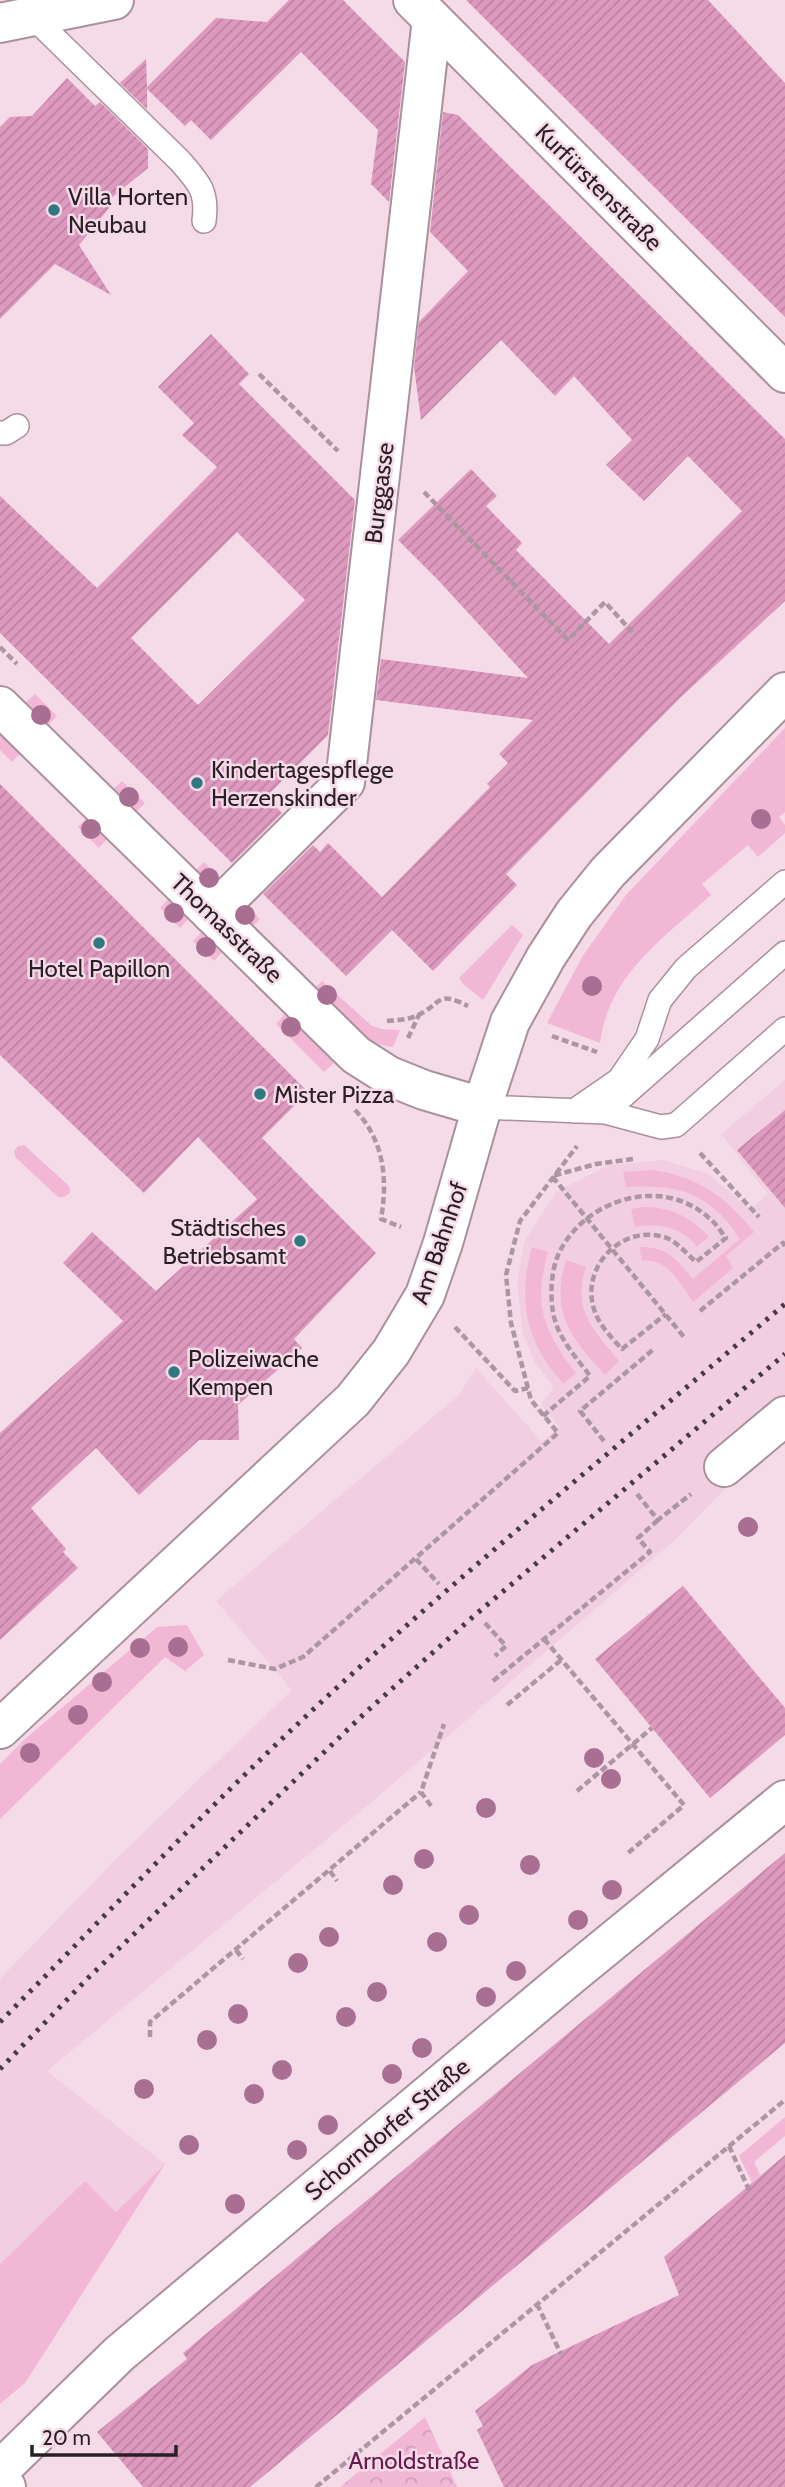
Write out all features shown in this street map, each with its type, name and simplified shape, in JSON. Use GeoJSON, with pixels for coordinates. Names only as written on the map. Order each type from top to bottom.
{"type":"FeatureCollection","features":[{"type":"Feature","properties":{"kind":"street"},"geometry":{"type":"LineString","coordinates":[[17,20],[114,0]]}},
{"type":"Feature","properties":{"kind":"street","name":"Kurfürstenstraße"},"geometry":{"type":"LineString","coordinates":[[422,9],[785,373]]}},
{"type":"Feature","properties":{"kind":"street","name":"Burggasse"},"geometry":{"type":"LineString","coordinates":[[212,914],[345,782],[384,451],[422,9]]}},
{"type":"Feature","properties":{"kind":"street","name":"Am Bahnhof"},"geometry":{"type":"LineString","coordinates":[[0,1728],[353,1400],[391,1352],[425,1295],[510,1022],[546,957],[574,914],[608,872],[785,692]]}},
{"type":"Feature","properties":{"kind":"street","name":"Thomasstraße"},"geometry":{"type":"LineString","coordinates":[[0,706],[356,1055],[389,1076],[424,1090],[482,1107]]}},
{"type":"Feature","properties":{"kind":"street"},"geometry":{"type":"LineString","coordinates":[[724,1467],[785,1416]]}},
{"type":"Feature","properties":{"kind":"street","name":"Schorndorfer Straße"},"geometry":{"type":"LineString","coordinates":[[0,2470],[119,2354],[570,1976],[785,1800]]}},
{"type":"Feature","properties":{"kind":"street"},"geometry":{"type":"LineString","coordinates":[[0,2482],[6,2487]]}},
{"type":"Feature","properties":{"kind":"lane"},"geometry":{"type":"LineString","coordinates":[[17,20],[180,161],[198,182],[206,203],[204,221]]}},
{"type":"Feature","properties":{"kind":"lane"},"geometry":{"type":"LineString","coordinates":[[574,1111],[619,1080],[647,1039],[660,1000],[686,968],[785,881]]}},
{"type":"Feature","properties":{"kind":"lane"},"geometry":{"type":"LineString","coordinates":[[606,1112],[785,953]]}},
{"type":"Feature","properties":{"kind":"lane"},"geometry":{"type":"LineString","coordinates":[[482,1107],[606,1112],[661,1127],[676,1125],[785,1029]]}},
{"type":"Feature","properties":{"kind":"path"},"geometry":{"type":"LineString","coordinates":[[259,374],[378,491]]}},
{"type":"Feature","properties":{"kind":"path"},"geometry":{"type":"LineString","coordinates":[[384,451],[568,640],[605,602],[632,632]]}},
{"type":"Feature","properties":{"kind":"path"},"geometry":{"type":"LineString","coordinates":[[419,1015],[438,1000],[452,997],[475,1009],[604,1055]]}},
{"type":"Feature","properties":{"kind":"path"},"geometry":{"type":"LineString","coordinates":[[229,1660],[275,1669],[303,1657],[558,1433],[531,1400],[511,1323],[506,1275],[520,1221],[552,1176],[606,1112]]}},
{"type":"Feature","properties":{"kind":"path"},"geometry":{"type":"LineString","coordinates":[[676,1125],[760,1217]]}},
{"type":"Feature","properties":{"kind":"path"},"geometry":{"type":"LineString","coordinates":[[552,1176],[596,1164],[634,1159]]}},
{"type":"Feature","properties":{"kind":"path"},"geometry":{"type":"LineString","coordinates":[[552,1176],[684,1337]]}},
{"type":"Feature","properties":{"kind":"path"},"geometry":{"type":"LineString","coordinates":[[543,1416],[590,1376],[562,1337],[553,1313],[552,1282],[558,1254],[574,1230],[606,1205],[628,1197],[668,1197],[709,1217],[726,1238],[696,1262],[680,1246],[658,1236],[623,1241],[599,1262],[594,1274],[594,1309],[622,1349],[666,1314]]}},
{"type":"Feature","properties":{"kind":"path"},"geometry":{"type":"LineString","coordinates":[[700,1311],[783,1243],[785,1246]]}},
{"type":"Feature","properties":{"kind":"path"},"geometry":{"type":"LineString","coordinates":[[425,1295],[515,1391],[528,1388]]}},
{"type":"Feature","properties":{"kind":"path"},"geometry":{"type":"LineString","coordinates":[[604,1441],[580,1411],[655,1348]]}},
{"type":"Feature","properties":{"kind":"path"},"geometry":{"type":"LineString","coordinates":[[637,1494],[658,1520]]}},
{"type":"Feature","properties":{"kind":"path"},"geometry":{"type":"LineString","coordinates":[[493,1681],[650,1552],[638,1538],[671,1510]]}},
{"type":"Feature","properties":{"kind":"path"},"geometry":{"type":"LineString","coordinates":[[416,1559],[439,1584]]}},
{"type":"Feature","properties":{"kind":"path"},"geometry":{"type":"LineString","coordinates":[[485,1623],[506,1647],[495,1656]]}},
{"type":"Feature","properties":{"kind":"path"},"geometry":{"type":"LineString","coordinates":[[544,1639],[684,1805],[628,1853]]}},
{"type":"Feature","properties":{"kind":"path"},"geometry":{"type":"LineString","coordinates":[[507,1705],[561,1660]]}},
{"type":"Feature","properties":{"kind":"path"},"geometry":{"type":"LineString","coordinates":[[150,2038],[150,2022],[421,1792],[444,1724]]}},
{"type":"Feature","properties":{"kind":"path"},"geometry":{"type":"LineString","coordinates":[[577,1791],[652,1728]]}},
{"type":"Feature","properties":{"kind":"path"},"geometry":{"type":"LineString","coordinates":[[421,1792],[431,1807]]}},
{"type":"Feature","properties":{"kind":"path"},"geometry":{"type":"LineString","coordinates":[[330,1871],[337,1881]]}},
{"type":"Feature","properties":{"kind":"path"},"geometry":{"type":"LineString","coordinates":[[236,1950],[243,1959]]}},
{"type":"Feature","properties":{"kind":"path"},"geometry":{"type":"LineString","coordinates":[[316,2487],[785,2100]]}},
{"type":"Feature","properties":{"kind":"path"},"geometry":{"type":"LineString","coordinates":[[729,2147],[749,2190]]}},
{"type":"Feature","properties":{"kind":"path"},"geometry":{"type":"LineString","coordinates":[[537,2304],[561,2354]]}},
{"type":"Feature","properties":{"kind":"shaded area"},"geometry":{"type":"Polygon","coordinates":[[[785,1080],[785,1437],[728,1486],[676,1539],[374,1800],[47,2071],[165,2164],[116,2212],[85,2181],[0,2264],[0,1979],[115,1860],[292,1690],[216,1601],[459,1395],[476,1368],[542,1442],[559,1427],[541,1404],[554,1387],[535,1363],[523,1334],[517,1283],[524,1242],[556,1192],[609,1165],[664,1160],[708,1174],[750,1209],[768,1194],[721,1134],[785,1080]]]}},
{"type":"Feature","properties":{"kind":"green space"},"geometry":{"type":"Polygon","coordinates":[[[35,694],[57,716],[46,727],[24,704],[35,694]]]}},
{"type":"Feature","properties":{"kind":"green space"},"geometry":{"type":"Polygon","coordinates":[[[785,728],[785,812],[779,817],[785,825],[785,833],[758,857],[748,845],[702,884],[711,895],[657,943],[626,977],[605,1019],[600,1043],[547,1023],[582,957],[626,895],[785,728]]]}},
{"type":"Feature","properties":{"kind":"green space"},"geometry":{"type":"Polygon","coordinates":[[[0,729],[22,751],[12,762],[0,750],[0,729]]]}},
{"type":"Feature","properties":{"kind":"green space"},"geometry":{"type":"Polygon","coordinates":[[[122,781],[145,803],[134,814],[111,791],[122,781]]]}},
{"type":"Feature","properties":{"kind":"green space"},"geometry":{"type":"Polygon","coordinates":[[[89,816],[109,837],[99,848],[78,827],[89,816]]]}},
{"type":"Feature","properties":{"kind":"green space"},"geometry":{"type":"Polygon","coordinates":[[[204,862],[224,882],[214,892],[194,872],[204,862]]]}},
{"type":"Feature","properties":{"kind":"green space"},"geometry":{"type":"Polygon","coordinates":[[[170,897],[190,917],[180,928],[160,908],[170,897]]]}},
{"type":"Feature","properties":{"kind":"green space"},"geometry":{"type":"Polygon","coordinates":[[[240,899],[260,919],[250,929],[230,909],[240,899]]]}},
{"type":"Feature","properties":{"kind":"green space"},"geometry":{"type":"Polygon","coordinates":[[[512,925],[523,935],[483,1000],[459,978],[512,925]]]}},
{"type":"Feature","properties":{"kind":"green space"},"geometry":{"type":"Polygon","coordinates":[[[203,931],[224,950],[214,961],[193,941],[203,931]]]}},
{"type":"Feature","properties":{"kind":"green space"},"geometry":{"type":"Polygon","coordinates":[[[322,981],[372,1026],[400,1030],[393,1047],[370,1040],[340,1017],[313,990],[322,981]]]}},
{"type":"Feature","properties":{"kind":"green space"},"geometry":{"type":"Polygon","coordinates":[[[286,1013],[335,1062],[324,1072],[276,1024],[286,1013]]]}},
{"type":"Feature","properties":{"kind":"green space"},"geometry":{"type":"Polygon","coordinates":[[[24,1145],[69,1186],[70,1193],[58,1197],[15,1157],[14,1151],[18,1146],[24,1145]]]}},
{"type":"Feature","properties":{"kind":"green space"},"geometry":{"type":"Polygon","coordinates":[[[651,1170],[682,1177],[709,1190],[732,1208],[754,1232],[726,1256],[733,1268],[693,1302],[666,1268],[659,1263],[642,1261],[639,1247],[657,1249],[670,1255],[693,1279],[740,1239],[718,1211],[692,1195],[661,1187],[626,1187],[623,1172],[651,1170]]]}},
{"type":"Feature","properties":{"kind":"green space"},"geometry":{"type":"Polygon","coordinates":[[[644,1207],[680,1214],[709,1237],[697,1246],[677,1230],[653,1225],[635,1227],[631,1209],[644,1207]]]}},
{"type":"Feature","properties":{"kind":"green space"},"geometry":{"type":"Polygon","coordinates":[[[532,1247],[548,1252],[541,1287],[544,1316],[556,1344],[576,1373],[563,1384],[538,1348],[528,1321],[525,1292],[532,1247]]]}},
{"type":"Feature","properties":{"kind":"green space"},"geometry":{"type":"Polygon","coordinates":[[[566,1260],[586,1267],[582,1282],[583,1308],[593,1329],[619,1361],[605,1375],[573,1336],[562,1310],[562,1279],[566,1260]]]}},
{"type":"Feature","properties":{"kind":"green space"},"geometry":{"type":"Polygon","coordinates":[[[187,1625],[204,1655],[185,1671],[165,1657],[0,1819],[0,1764],[25,1739],[157,1627],[187,1625]]]}},
{"type":"Feature","properties":{"kind":"green space"},"geometry":{"type":"Polygon","coordinates":[[[785,2117],[785,2136],[754,2162],[760,2175],[752,2182],[739,2156],[785,2117]]]}},
{"type":"Feature","properties":{"kind":"green space"},"geometry":{"type":"Polygon","coordinates":[[[165,2164],[25,2383],[0,2404],[0,2264],[85,2181],[116,2212],[165,2164]]]}},
{"type":"Feature","properties":{"kind":"green space","name":"Arnoldstraße"},"geometry":{"type":"Polygon","coordinates":[[[425,2417],[457,2487],[340,2487],[425,2417]]]}},
{"type":"Feature","properties":{"kind":"building"},"geometry":{"type":"Polygon","coordinates":[[[289,0],[343,0],[405,62],[389,202],[371,184],[378,130],[301,52],[211,140],[191,120],[185,126],[147,89],[147,109],[120,83],[146,59],[147,87],[216,18],[267,22],[289,0]]]}},
{"type":"Feature","properties":{"kind":"building"},"geometry":{"type":"Polygon","coordinates":[[[466,0],[708,0],[785,83],[785,317],[466,0]]]}},
{"type":"Feature","properties":{"kind":"building"},"geometry":{"type":"Polygon","coordinates":[[[67,78],[95,106],[100,102],[148,149],[148,168],[109,200],[110,207],[79,245],[111,295],[55,264],[0,319],[0,127],[10,117],[32,116],[67,78]]]}},
{"type":"Feature","properties":{"kind":"building"},"geometry":{"type":"Polygon","coordinates":[[[443,112],[458,115],[785,439],[785,601],[680,698],[506,874],[517,885],[433,971],[392,930],[346,976],[263,894],[313,845],[320,852],[328,843],[382,897],[490,787],[487,784],[508,763],[499,754],[533,720],[376,700],[381,659],[528,678],[398,540],[471,469],[497,496],[486,506],[522,543],[516,550],[609,644],[742,511],[688,456],[644,501],[606,465],[632,440],[574,376],[555,396],[501,340],[421,420],[414,367],[419,322],[468,271],[430,232],[443,112]]]}},
{"type":"Feature","properties":{"kind":"building"},"geometry":{"type":"Polygon","coordinates":[[[211,334],[249,374],[239,384],[355,500],[328,735],[266,797],[282,813],[232,863],[0,633],[0,496],[97,588],[217,467],[182,435],[194,423],[158,387],[211,334]],[[237,532],[131,638],[198,705],[305,600],[237,532]]]}},
{"type":"Feature","properties":{"kind":"building"},"geometry":{"type":"Polygon","coordinates":[[[0,784],[308,1092],[262,1138],[376,1253],[294,1339],[302,1348],[238,1405],[239,1440],[199,1440],[139,1495],[96,1448],[31,1508],[66,1549],[63,1552],[78,1568],[0,1640],[0,1433],[123,1321],[63,1263],[92,1232],[156,1291],[257,1199],[198,1137],[144,1193],[0,1055],[0,784]]]}},
{"type":"Feature","properties":{"kind":"building"},"geometry":{"type":"Polygon","coordinates":[[[785,1110],[785,1208],[737,1150],[785,1110]]]}},
{"type":"Feature","properties":{"kind":"building"},"geometry":{"type":"Polygon","coordinates":[[[683,1586],[785,1708],[785,1735],[710,1798],[595,1659],[683,1586]]]}},
{"type":"Feature","properties":{"kind":"building"},"geometry":{"type":"Polygon","coordinates":[[[785,1853],[785,2043],[250,2487],[143,2487],[97,2432],[187,2359],[183,2353],[785,1853]]]}},
{"type":"Feature","properties":{"kind":"building"},"geometry":{"type":"Polygon","coordinates":[[[785,2155],[785,2487],[504,2487],[477,2430],[483,2426],[475,2411],[532,2365],[679,2295],[664,2257],[785,2155]]]}},
{"type":"Feature","properties":{"kind":"railway"},"geometry":{"type":"LineString","coordinates":[[0,2022],[211,1808],[342,1683],[506,1539],[785,1304]]}},
{"type":"Feature","properties":{"kind":"railway"},"geometry":{"type":"LineString","coordinates":[[0,2069],[88,1978],[366,1712],[475,1615],[785,1354]]}},
{"type":"Feature","properties":{"kind":"place","name":"Villa Horten Neubau"},"geometry":{"type":"Point","coordinates":[54,210]}},
{"type":"Feature","properties":{"kind":"place","name":"Kindertagespflege Herzenskinder"},"geometry":{"type":"Point","coordinates":[197,783]}},
{"type":"Feature","properties":{"kind":"place","name":"Hotel Papillon"},"geometry":{"type":"Point","coordinates":[99,943]}},
{"type":"Feature","properties":{"kind":"place","name":"Mister Pizza"},"geometry":{"type":"Point","coordinates":[260,1094]}},
{"type":"Feature","properties":{"kind":"place","name":"Städtisches Betriebsamt"},"geometry":{"type":"Point","coordinates":[300,1241]}},
{"type":"Feature","properties":{"kind":"place","name":"Polizeiwache Kempen"},"geometry":{"type":"Point","coordinates":[174,1372]}}]}
